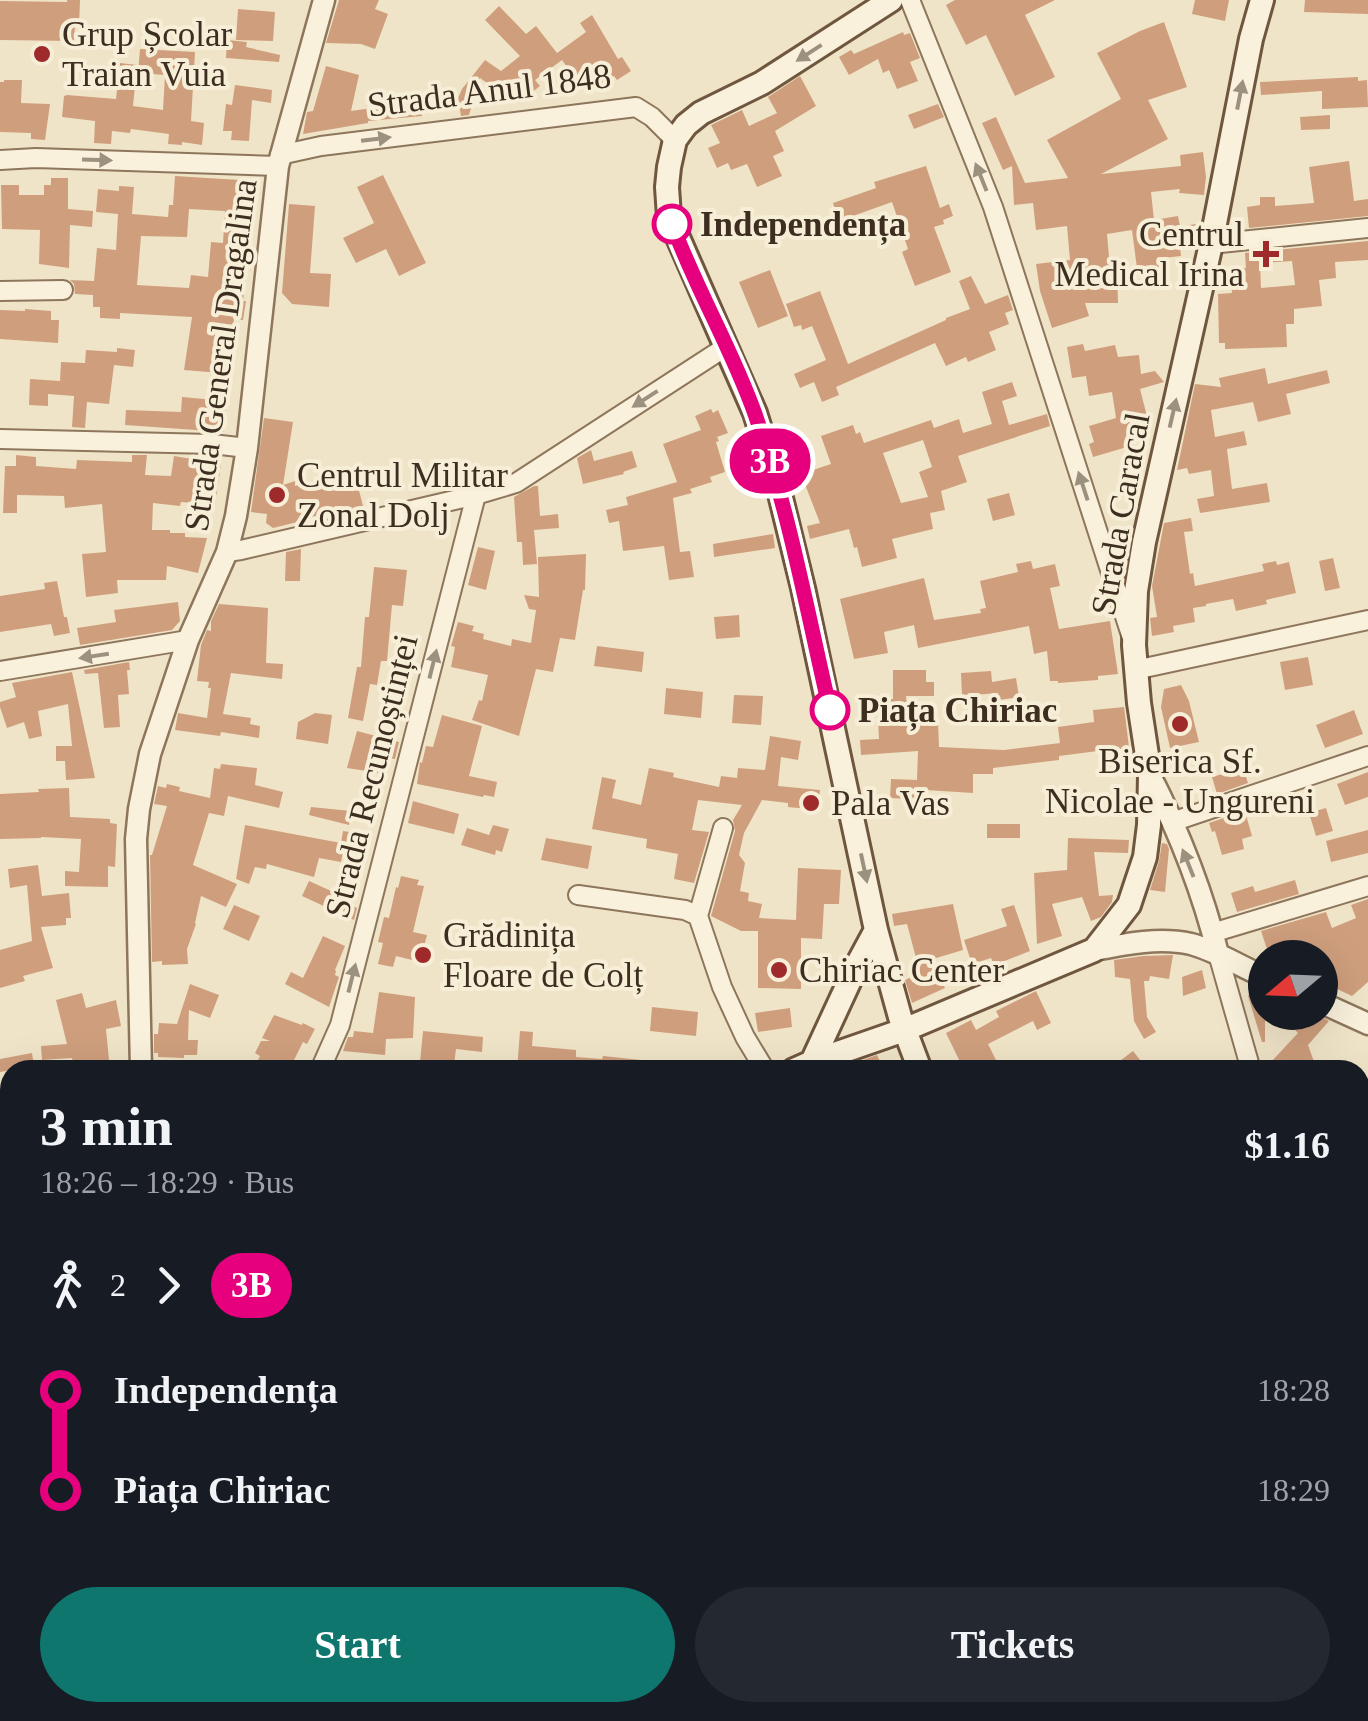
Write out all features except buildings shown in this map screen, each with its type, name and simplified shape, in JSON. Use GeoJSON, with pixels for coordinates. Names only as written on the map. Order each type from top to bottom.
{"type":"FeatureCollection","features":[{"type":"Feature","properties":{"kind":"main road"},"geometry":{"type":"LineString","coordinates":[[891,0],[762,83],[701,113],[686,125],[675,140],[667,187],[670,217],[755,412],[783,506],[876,930],[916,1060]]}},
{"type":"Feature","properties":{"kind":"main road","name":"Strada Caracal"},"geometry":{"type":"LineString","coordinates":[[820,1060],[904,1030],[1094,950],[1129,905],[1139,880],[1148,825],[1150,776],[1135,670],[1136,591],[1262,0]]}},
{"type":"Feature","properties":{"kind":"main road"},"geometry":{"type":"LineString","coordinates":[[806,1060],[876,930]]}},
{"type":"Feature","properties":{"kind":"street","name":"Strada General Dragalina"},"geometry":{"type":"LineString","coordinates":[[141,1060],[137,824],[150,754],[188,640],[227,552],[236,516],[279,161],[324,0]]}},
{"type":"Feature","properties":{"kind":"street"},"geometry":{"type":"LineString","coordinates":[[910,0],[992,207],[1134,646]]}},
{"type":"Feature","properties":{"kind":"street","name":"Strada Anul 1848"},"geometry":{"type":"LineString","coordinates":[[0,160],[279,161],[321,146],[636,107],[675,140]]}},
{"type":"Feature","properties":{"kind":"street"},"geometry":{"type":"LineString","coordinates":[[1211,244],[1368,228]]}},
{"type":"Feature","properties":{"kind":"street"},"geometry":{"type":"LineString","coordinates":[[0,291],[63,290]]}},
{"type":"Feature","properties":{"kind":"street"},"geometry":{"type":"LineString","coordinates":[[227,552],[476,496],[516,483],[727,346]]}},
{"type":"Feature","properties":{"kind":"street"},"geometry":{"type":"LineString","coordinates":[[0,439],[247,448]]}},
{"type":"Feature","properties":{"kind":"street","name":"Strada Recunoștinței"},"geometry":{"type":"LineString","coordinates":[[324,1060],[340,1025],[476,496]]}},
{"type":"Feature","properties":{"kind":"street"},"geometry":{"type":"LineString","coordinates":[[1135,670],[1368,620]]}},
{"type":"Feature","properties":{"kind":"street"},"geometry":{"type":"LineString","coordinates":[[0,671],[188,640]]}},
{"type":"Feature","properties":{"kind":"street"},"geometry":{"type":"LineString","coordinates":[[1172,822],[1368,756]]}},
{"type":"Feature","properties":{"kind":"street"},"geometry":{"type":"LineString","coordinates":[[1150,776],[1199,889],[1248,1060]]}},
{"type":"Feature","properties":{"kind":"street"},"geometry":{"type":"LineString","coordinates":[[723,828],[698,916],[722,987],[759,1060]]}},
{"type":"Feature","properties":{"kind":"street"},"geometry":{"type":"LineString","coordinates":[[1212,933],[1368,886]]}},
{"type":"Feature","properties":{"kind":"street"},"geometry":{"type":"LineString","coordinates":[[578,896],[685,910],[698,916]]}},
{"type":"Feature","properties":{"kind":"street"},"geometry":{"type":"LineString","coordinates":[[1094,950],[1134,943],[1191,944],[1248,969]]}},
{"type":"Feature","properties":{"kind":"street"},"geometry":{"type":"LineString","coordinates":[[1338,1010],[1368,1024]]}},
{"type":"Feature","properties":{"kind":"bus line","name":"3B"},"geometry":{"type":"LineString","coordinates":[[672,224],[755,412],[804,588],[830,710]]}},
{"type":"Feature","properties":{"kind":"place","name":"Grup Școlar Traian Vuia"},"geometry":{"type":"Point","coordinates":[42,54]}},
{"type":"Feature","properties":{"kind":"place","name":"Independența"},"geometry":{"type":"Point","coordinates":[672,224]}},
{"type":"Feature","properties":{"kind":"place","name":"Centrul Medical Irina"},"geometry":{"type":"Point","coordinates":[1266,254]}},
{"type":"Feature","properties":{"kind":"place","name":"Centrul Militar Zonal Dolj"},"geometry":{"type":"Point","coordinates":[277,495]}},
{"type":"Feature","properties":{"kind":"place","name":"Piața Chiriac"},"geometry":{"type":"Point","coordinates":[830,710]}},
{"type":"Feature","properties":{"kind":"place","name":"Biserica Sf. Nicolae - Ungureni"},"geometry":{"type":"Point","coordinates":[1180,724]}},
{"type":"Feature","properties":{"kind":"place","name":"Pala Vas"},"geometry":{"type":"Point","coordinates":[811,803]}},
{"type":"Feature","properties":{"kind":"place","name":"Grădinița Floare de Colț"},"geometry":{"type":"Point","coordinates":[423,955]}},
{"type":"Feature","properties":{"kind":"place","name":"Chiriac Center"},"geometry":{"type":"Point","coordinates":[779,970]}}]}
